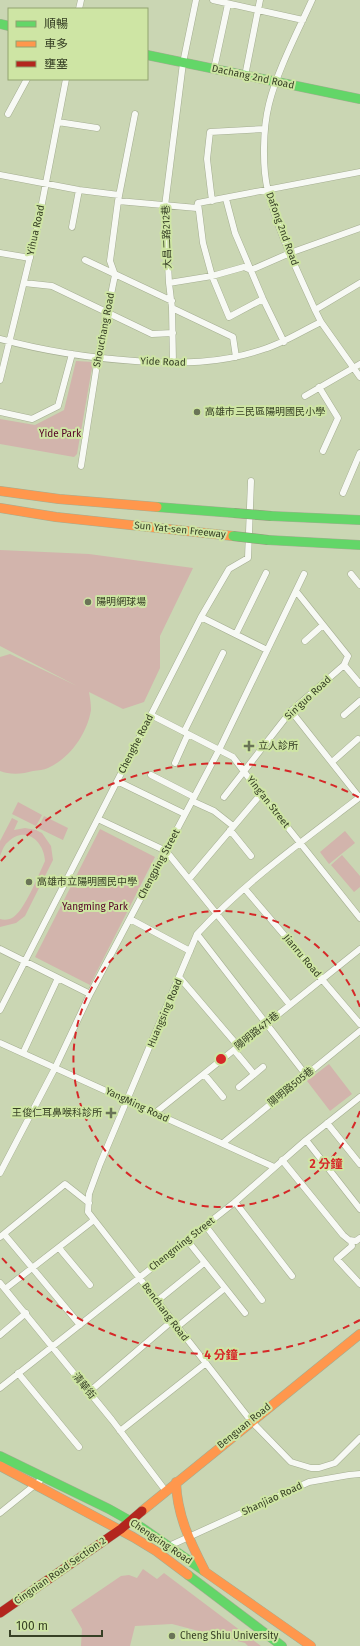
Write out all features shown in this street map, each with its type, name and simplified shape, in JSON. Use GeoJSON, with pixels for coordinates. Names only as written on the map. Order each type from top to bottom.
{"type":"FeatureCollection","features":[{"type":"Feature","properties":{"kind":"main road","name":"Dachang 2nd Road"},"geometry":{"type":"LineString","coordinates":[[148,55],[360,99]]}},
{"type":"Feature","properties":{"kind":"main road"},"geometry":{"type":"LineString","coordinates":[[0,483],[59,500]]}},
{"type":"Feature","properties":{"kind":"main road","name":"Sun Yat-sen Freeway"},"geometry":{"type":"LineString","coordinates":[[0,491],[59,500],[271,516],[360,520]]}},
{"type":"Feature","properties":{"kind":"main road","name":"Sun Yat-sen Freeway"},"geometry":{"type":"LineString","coordinates":[[0,508],[56,517],[268,540],[360,545]]}},
{"type":"Feature","properties":{"kind":"main road"},"geometry":{"type":"LineString","coordinates":[[0,514],[56,517]]}},
{"type":"Feature","properties":{"kind":"main road","name":"Benguan Road"},"geometry":{"type":"LineString","coordinates":[[130,1521],[165,1490],[360,1334]]}},
{"type":"Feature","properties":{"kind":"main road","name":"Chengcing Road"},"geometry":{"type":"LineString","coordinates":[[0,1456],[130,1521],[169,1546],[311,1646]]}},
{"type":"Feature","properties":{"kind":"main road","name":"Chengcing Road"},"geometry":{"type":"LineString","coordinates":[[0,1466],[121,1529],[156,1551],[282,1646]]}},
{"type":"Feature","properties":{"kind":"main road"},"geometry":{"type":"LineString","coordinates":[[176,1482],[176,1497],[188,1538],[206,1573],[202,1586]]}},
{"type":"Feature","properties":{"kind":"main road","name":"Cingnian Road Section 2"},"geometry":{"type":"LineString","coordinates":[[0,1614],[121,1529],[130,1521]]}},
{"type":"Feature","properties":{"kind":"street","name":"大昌二路212巷"},"geometry":{"type":"LineString","coordinates":[[173,363],[172,301],[169,283],[165,206],[183,62],[196,0]]}},
{"type":"Feature","properties":{"kind":"street"},"geometry":{"type":"LineString","coordinates":[[213,0],[303,20]]}},
{"type":"Feature","properties":{"kind":"street"},"geometry":{"type":"LineString","coordinates":[[245,76],[260,0]]}},
{"type":"Feature","properties":{"kind":"street","name":"Dafong 2nd Road"},"geometry":{"type":"LineString","coordinates":[[312,0],[275,82],[269,104],[264,129],[268,191],[290,253],[315,310],[321,322],[360,377]]}},
{"type":"Feature","properties":{"kind":"street"},"geometry":{"type":"LineString","coordinates":[[214,69],[228,4]]}},
{"type":"Feature","properties":{"kind":"street"},"geometry":{"type":"LineString","coordinates":[[8,114],[26,80]]}},
{"type":"Feature","properties":{"kind":"street","name":"Yihua Road"},"geometry":{"type":"LineString","coordinates":[[0,380],[30,258],[66,80]]}},
{"type":"Feature","properties":{"kind":"street","name":"Shouchang Road"},"geometry":{"type":"LineString","coordinates":[[80,466],[98,358],[115,275],[110,261],[118,198],[135,114]]}},
{"type":"Feature","properties":{"kind":"street"},"geometry":{"type":"LineString","coordinates":[[58,122],[97,128]]}},
{"type":"Feature","properties":{"kind":"street"},"geometry":{"type":"LineString","coordinates":[[212,201],[207,159],[210,132],[264,129]]}},
{"type":"Feature","properties":{"kind":"street"},"geometry":{"type":"LineString","coordinates":[[0,175],[165,206],[197,208],[198,204],[360,172]]}},
{"type":"Feature","properties":{"kind":"street"},"geometry":{"type":"LineString","coordinates":[[72,227],[79,190]]}},
{"type":"Feature","properties":{"kind":"street"},"geometry":{"type":"LineString","coordinates":[[226,199],[235,233],[263,299],[284,342]]}},
{"type":"Feature","properties":{"kind":"street"},"geometry":{"type":"LineString","coordinates":[[198,204],[203,243],[212,276],[229,317],[263,299]]}},
{"type":"Feature","properties":{"kind":"street"},"geometry":{"type":"LineString","coordinates":[[169,283],[212,276],[244,267],[251,270],[290,253],[360,228]]}},
{"type":"Feature","properties":{"kind":"street"},"geometry":{"type":"LineString","coordinates":[[0,253],[30,258]]}},
{"type":"Feature","properties":{"kind":"street"},"geometry":{"type":"LineString","coordinates":[[85,260],[172,301]]}},
{"type":"Feature","properties":{"kind":"street"},"geometry":{"type":"LineString","coordinates":[[24,283],[52,286],[152,334],[173,333]]}},
{"type":"Feature","properties":{"kind":"street"},"geometry":{"type":"LineString","coordinates":[[315,310],[360,283]]}},
{"type":"Feature","properties":{"kind":"street"},"geometry":{"type":"LineString","coordinates":[[172,308],[233,337],[236,357]]}},
{"type":"Feature","properties":{"kind":"street","name":"Yide Road"},"geometry":{"type":"LineString","coordinates":[[0,339],[98,358],[173,363],[208,362],[236,357],[284,342],[321,322]]}},
{"type":"Feature","properties":{"kind":"street"},"geometry":{"type":"LineString","coordinates":[[0,412],[32,419],[58,406],[72,354]]}},
{"type":"Feature","properties":{"kind":"street"},"geometry":{"type":"LineString","coordinates":[[305,396],[360,364]]}},
{"type":"Feature","properties":{"kind":"street"},"geometry":{"type":"LineString","coordinates":[[319,387],[338,418],[323,451]]}},
{"type":"Feature","properties":{"kind":"street"},"geometry":{"type":"LineString","coordinates":[[343,493],[360,453]]}},
{"type":"Feature","properties":{"kind":"street","name":"Chenghe Road"},"geometry":{"type":"LineString","coordinates":[[0,1010],[201,617],[229,569],[248,558],[251,481]]}},
{"type":"Feature","properties":{"kind":"street"},"geometry":{"type":"LineString","coordinates":[[236,634],[266,573]]}},
{"type":"Feature","properties":{"kind":"street","name":"Chengping Street"},"geometry":{"type":"LineString","coordinates":[[0,1173],[55,1068],[90,994],[219,750],[304,574]]}},
{"type":"Feature","properties":{"kind":"street"},"geometry":{"type":"LineString","coordinates":[[351,574],[360,585]]}},
{"type":"Feature","properties":{"kind":"street"},"geometry":{"type":"LineString","coordinates":[[296,591],[348,656],[344,665],[360,684]]}},
{"type":"Feature","properties":{"kind":"street"},"geometry":{"type":"LineString","coordinates":[[201,617],[267,650]]}},
{"type":"Feature","properties":{"kind":"street"},"geometry":{"type":"LineString","coordinates":[[306,641],[323,626]]}},
{"type":"Feature","properties":{"kind":"street"},"geometry":{"type":"LineString","coordinates":[[175,763],[186,733],[223,653]]}},
{"type":"Feature","properties":{"kind":"street","name":"Sin'guo Road"},"geometry":{"type":"LineString","coordinates":[[224,797],[291,711],[344,665]]}},
{"type":"Feature","properties":{"kind":"street"},"geometry":{"type":"LineString","coordinates":[[344,715],[360,701]]}},
{"type":"Feature","properties":{"kind":"street"},"geometry":{"type":"LineString","coordinates":[[291,711],[360,797]]}},
{"type":"Feature","properties":{"kind":"street","name":"Ying'an Street"},"geometry":{"type":"LineString","coordinates":[[151,715],[233,757],[360,918]]}},
{"type":"Feature","properties":{"kind":"street"},"geometry":{"type":"LineString","coordinates":[[332,762],[358,739]]}},
{"type":"Feature","properties":{"kind":"street"},"geometry":{"type":"LineString","coordinates":[[151,775],[214,811],[232,828],[251,856]]}},
{"type":"Feature","properties":{"kind":"street"},"geometry":{"type":"LineString","coordinates":[[117,781],[185,814]]}},
{"type":"Feature","properties":{"kind":"street"},"geometry":{"type":"LineString","coordinates":[[189,879],[261,794]]}},
{"type":"Feature","properties":{"kind":"street","name":"Huangsing Road"},"geometry":{"type":"LineString","coordinates":[[88,1203],[89,1194],[97,1172],[180,978],[197,934],[216,913],[300,843],[360,797]]}},
{"type":"Feature","properties":{"kind":"street"},"geometry":{"type":"LineString","coordinates":[[98,819],[166,851],[290,1005]]}},
{"type":"Feature","properties":{"kind":"street","name":"Jianru Road"},"geometry":{"type":"LineString","coordinates":[[245,889],[360,1024]]}},
{"type":"Feature","properties":{"kind":"street"},"geometry":{"type":"LineString","coordinates":[[130,919],[190,951]]}},
{"type":"Feature","properties":{"kind":"street"},"geometry":{"type":"LineString","coordinates":[[197,934],[306,1075]]}},
{"type":"Feature","properties":{"kind":"street"},"geometry":{"type":"LineString","coordinates":[[0,949],[90,994]]}},
{"type":"Feature","properties":{"kind":"street","name":"陽明路471巷"},"geometry":{"type":"LineString","coordinates":[[155,1113],[360,949]]}},
{"type":"Feature","properties":{"kind":"street"},"geometry":{"type":"LineString","coordinates":[[23,1053],[58,978]]}},
{"type":"Feature","properties":{"kind":"street"},"geometry":{"type":"LineString","coordinates":[[180,978],[236,1048],[254,1074]]}},
{"type":"Feature","properties":{"kind":"street","name":"陽明路505巷"},"geometry":{"type":"LineString","coordinates":[[223,1143],[360,1031]]}},
{"type":"Feature","properties":{"kind":"street","name":"YangMing Road"},"geometry":{"type":"LineString","coordinates":[[0,1043],[274,1167]]}},
{"type":"Feature","properties":{"kind":"street"},"geometry":{"type":"LineString","coordinates":[[239,1087],[263,1067]]}},
{"type":"Feature","properties":{"kind":"street"},"geometry":{"type":"LineString","coordinates":[[204,1074],[223,1097]]}},
{"type":"Feature","properties":{"kind":"street"},"geometry":{"type":"LineString","coordinates":[[358,1099],[360,1106]]}},
{"type":"Feature","properties":{"kind":"street","name":"Chengming Street"},"geometry":{"type":"LineString","coordinates":[[0,1388],[187,1240],[306,1140],[358,1099]]}},
{"type":"Feature","properties":{"kind":"street"},"geometry":{"type":"LineString","coordinates":[[327,1123],[360,1164]]}},
{"type":"Feature","properties":{"kind":"street"},"geometry":{"type":"LineString","coordinates":[[306,1140],[360,1209]]}},
{"type":"Feature","properties":{"kind":"street"},"geometry":{"type":"LineString","coordinates":[[282,1160],[342,1235],[357,1242],[337,1259],[360,1284]]}},
{"type":"Feature","properties":{"kind":"street"},"geometry":{"type":"LineString","coordinates":[[80,1325],[32,1268],[2,1236],[66,1184],[88,1203],[88,1212],[139,1277]]}},
{"type":"Feature","properties":{"kind":"street"},"geometry":{"type":"LineString","coordinates":[[234,1202],[292,1276]]}},
{"type":"Feature","properties":{"kind":"street"},"geometry":{"type":"LineString","coordinates":[[2,1286],[32,1268],[94,1220]]}},
{"type":"Feature","properties":{"kind":"street"},"geometry":{"type":"LineString","coordinates":[[205,1225],[262,1300]]}},
{"type":"Feature","properties":{"kind":"street"},"geometry":{"type":"LineString","coordinates":[[187,1240],[245,1313]]}},
{"type":"Feature","properties":{"kind":"street"},"geometry":{"type":"LineString","coordinates":[[59,1248],[90,1285]]}},
{"type":"Feature","properties":{"kind":"street"},"geometry":{"type":"LineString","coordinates":[[157,1301],[204,1263]]}},
{"type":"Feature","properties":{"kind":"street","name":"Benchang Road"},"geometry":{"type":"LineString","coordinates":[[139,1277],[251,1421],[291,1462],[311,1468],[319,1468],[335,1463],[360,1438]]}},
{"type":"Feature","properties":{"kind":"street","name":"清華街"},"geometry":{"type":"LineString","coordinates":[[2,1286],[26,1313],[165,1490]]}},
{"type":"Feature","properties":{"kind":"street"},"geometry":{"type":"LineString","coordinates":[[89,1392],[175,1324],[225,1288]]}},
{"type":"Feature","properties":{"kind":"street"},"geometry":{"type":"LineString","coordinates":[[0,1335],[26,1313]]}},
{"type":"Feature","properties":{"kind":"street"},"geometry":{"type":"LineString","coordinates":[[120,1431],[206,1363]]}},
{"type":"Feature","properties":{"kind":"street"},"geometry":{"type":"LineString","coordinates":[[18,1373],[79,1447]]}},
{"type":"Feature","properties":{"kind":"street","name":"Shanjiao Road"},"geometry":{"type":"LineString","coordinates":[[169,1546],[309,1482],[349,1474],[360,1474]]}},
{"type":"Feature","properties":{"kind":"street"},"geometry":{"type":"LineString","coordinates":[[0,1513],[44,1477]]}},
{"type":"Feature","properties":{"kind":"green space","name":"Yide Park"},"geometry":{"type":"Polygon","coordinates":[[[76,361],[93,362],[77,454],[74,457],[0,444],[0,419],[35,425],[64,410],[76,361]]]}},
{"type":"Feature","properties":{"kind":"green space","name":"陽明網球場"},"geometry":{"type":"Polygon","coordinates":[[[0,550],[89,554],[193,568],[160,636],[160,668],[144,702],[123,709],[89,692],[91,710],[89,719],[86,728],[70,752],[56,764],[43,770],[12,774],[0,771],[0,657],[10,654],[77,686],[0,646],[0,550]]]}},
{"type":"Feature","properties":{"kind":"green space"},"geometry":{"type":"Polygon","coordinates":[[[18,802],[42,815],[36,826],[12,814],[18,802]]]}},
{"type":"Feature","properties":{"kind":"green space"},"geometry":{"type":"Polygon","coordinates":[[[44,816],[68,828],[63,840],[38,828],[44,816]]]}},
{"type":"Feature","properties":{"kind":"green space"},"geometry":{"type":"Polygon","coordinates":[[[12,818],[18,821],[14,830],[25,828],[42,833],[51,846],[53,860],[25,916],[16,923],[0,927],[0,919],[6,920],[12,918],[17,914],[26,901],[45,861],[41,847],[27,835],[14,837],[4,846],[0,856],[0,841],[12,818]]]}},
{"type":"Feature","properties":{"kind":"green space","name":"Yangming Park"},"geometry":{"type":"Polygon","coordinates":[[[100,829],[155,857],[90,985],[35,957],[100,829]]]}},
{"type":"Feature","properties":{"kind":"green space"},"geometry":{"type":"Polygon","coordinates":[[[345,831],[355,843],[329,864],[320,852],[345,831]]]}},
{"type":"Feature","properties":{"kind":"green space"},"geometry":{"type":"Polygon","coordinates":[[[342,855],[360,876],[360,887],[354,892],[331,865],[342,855]]]}},
{"type":"Feature","properties":{"kind":"green space"},"geometry":{"type":"Polygon","coordinates":[[[329,1064],[352,1094],[330,1111],[307,1081],[329,1064]]]}},
{"type":"Feature","properties":{"kind":"green space"},"geometry":{"type":"Polygon","coordinates":[[[143,1569],[157,1579],[164,1573],[261,1646],[248,1646],[245,1643],[172,1624],[135,1626],[130,1646],[81,1646],[82,1629],[71,1610],[121,1576],[129,1575],[137,1578],[143,1569]]]}},
{"type":"Feature","properties":{"kind":"traffic: fast"},"geometry":{"type":"LineString","coordinates":[[0,24],[8,26]]}},
{"type":"Feature","properties":{"kind":"traffic: fast"},"geometry":{"type":"LineString","coordinates":[[148,55],[360,99]]}},
{"type":"Feature","properties":{"kind":"traffic: fast"},"geometry":{"type":"LineString","coordinates":[[157,507],[234,513]]}},
{"type":"Feature","properties":{"kind":"traffic: fast"},"geometry":{"type":"LineString","coordinates":[[234,513],[271,516]]}},
{"type":"Feature","properties":{"kind":"traffic: fast"},"geometry":{"type":"LineString","coordinates":[[271,516],[360,520]]}},
{"type":"Feature","properties":{"kind":"traffic: fast"},"geometry":{"type":"LineString","coordinates":[[233,536],[268,540]]}},
{"type":"Feature","properties":{"kind":"traffic: fast"},"geometry":{"type":"LineString","coordinates":[[268,540],[360,545]]}},
{"type":"Feature","properties":{"kind":"traffic: fast"},"geometry":{"type":"LineString","coordinates":[[0,1456],[109,1509],[141,1527],[204,1571]]}},
{"type":"Feature","properties":{"kind":"traffic: fast"},"geometry":{"type":"LineString","coordinates":[[188,1575],[282,1646]]}},
{"type":"Feature","properties":{"kind":"traffic: slow"},"geometry":{"type":"LineString","coordinates":[[0,491],[59,499],[157,507]]}},
{"type":"Feature","properties":{"kind":"traffic: slow"},"geometry":{"type":"LineString","coordinates":[[0,508],[56,517],[233,536]]}},
{"type":"Feature","properties":{"kind":"traffic: slow"},"geometry":{"type":"LineString","coordinates":[[142,1511],[360,1334]]}},
{"type":"Feature","properties":{"kind":"traffic: slow"},"geometry":{"type":"LineString","coordinates":[[0,1466],[133,1537],[156,1551],[188,1575]]}},
{"type":"Feature","properties":{"kind":"traffic: slow"},"geometry":{"type":"LineString","coordinates":[[176,1482],[179,1506],[185,1528],[205,1571]]}},
{"type":"Feature","properties":{"kind":"traffic: slow"},"geometry":{"type":"LineString","coordinates":[[204,1571],[311,1646]]}},
{"type":"Feature","properties":{"kind":"traffic: jam"},"geometry":{"type":"LineString","coordinates":[[0,1613],[121,1529],[142,1511]]}},
{"type":"Feature","properties":{"kind":"place","name":"高雄市三民區陽明國民小學"},"geometry":{"type":"Point","coordinates":[197,412]}},
{"type":"Feature","properties":{"kind":"place","name":"陽明網球場"},"geometry":{"type":"Point","coordinates":[88,602]}},
{"type":"Feature","properties":{"kind":"place","name":"立人診所"},"geometry":{"type":"Point","coordinates":[249,746]}},
{"type":"Feature","properties":{"kind":"place","name":"高雄市立陽明國民中學"},"geometry":{"type":"Point","coordinates":[29,882]}},
{"type":"Feature","properties":{"kind":"place","name":"王俊仁耳鼻喉科診所"},"geometry":{"type":"Point","coordinates":[111,1113]}},
{"type":"Feature","properties":{"kind":"place","name":"Cheng Shiu University"},"geometry":{"type":"Point","coordinates":[172,1636]}}]}
